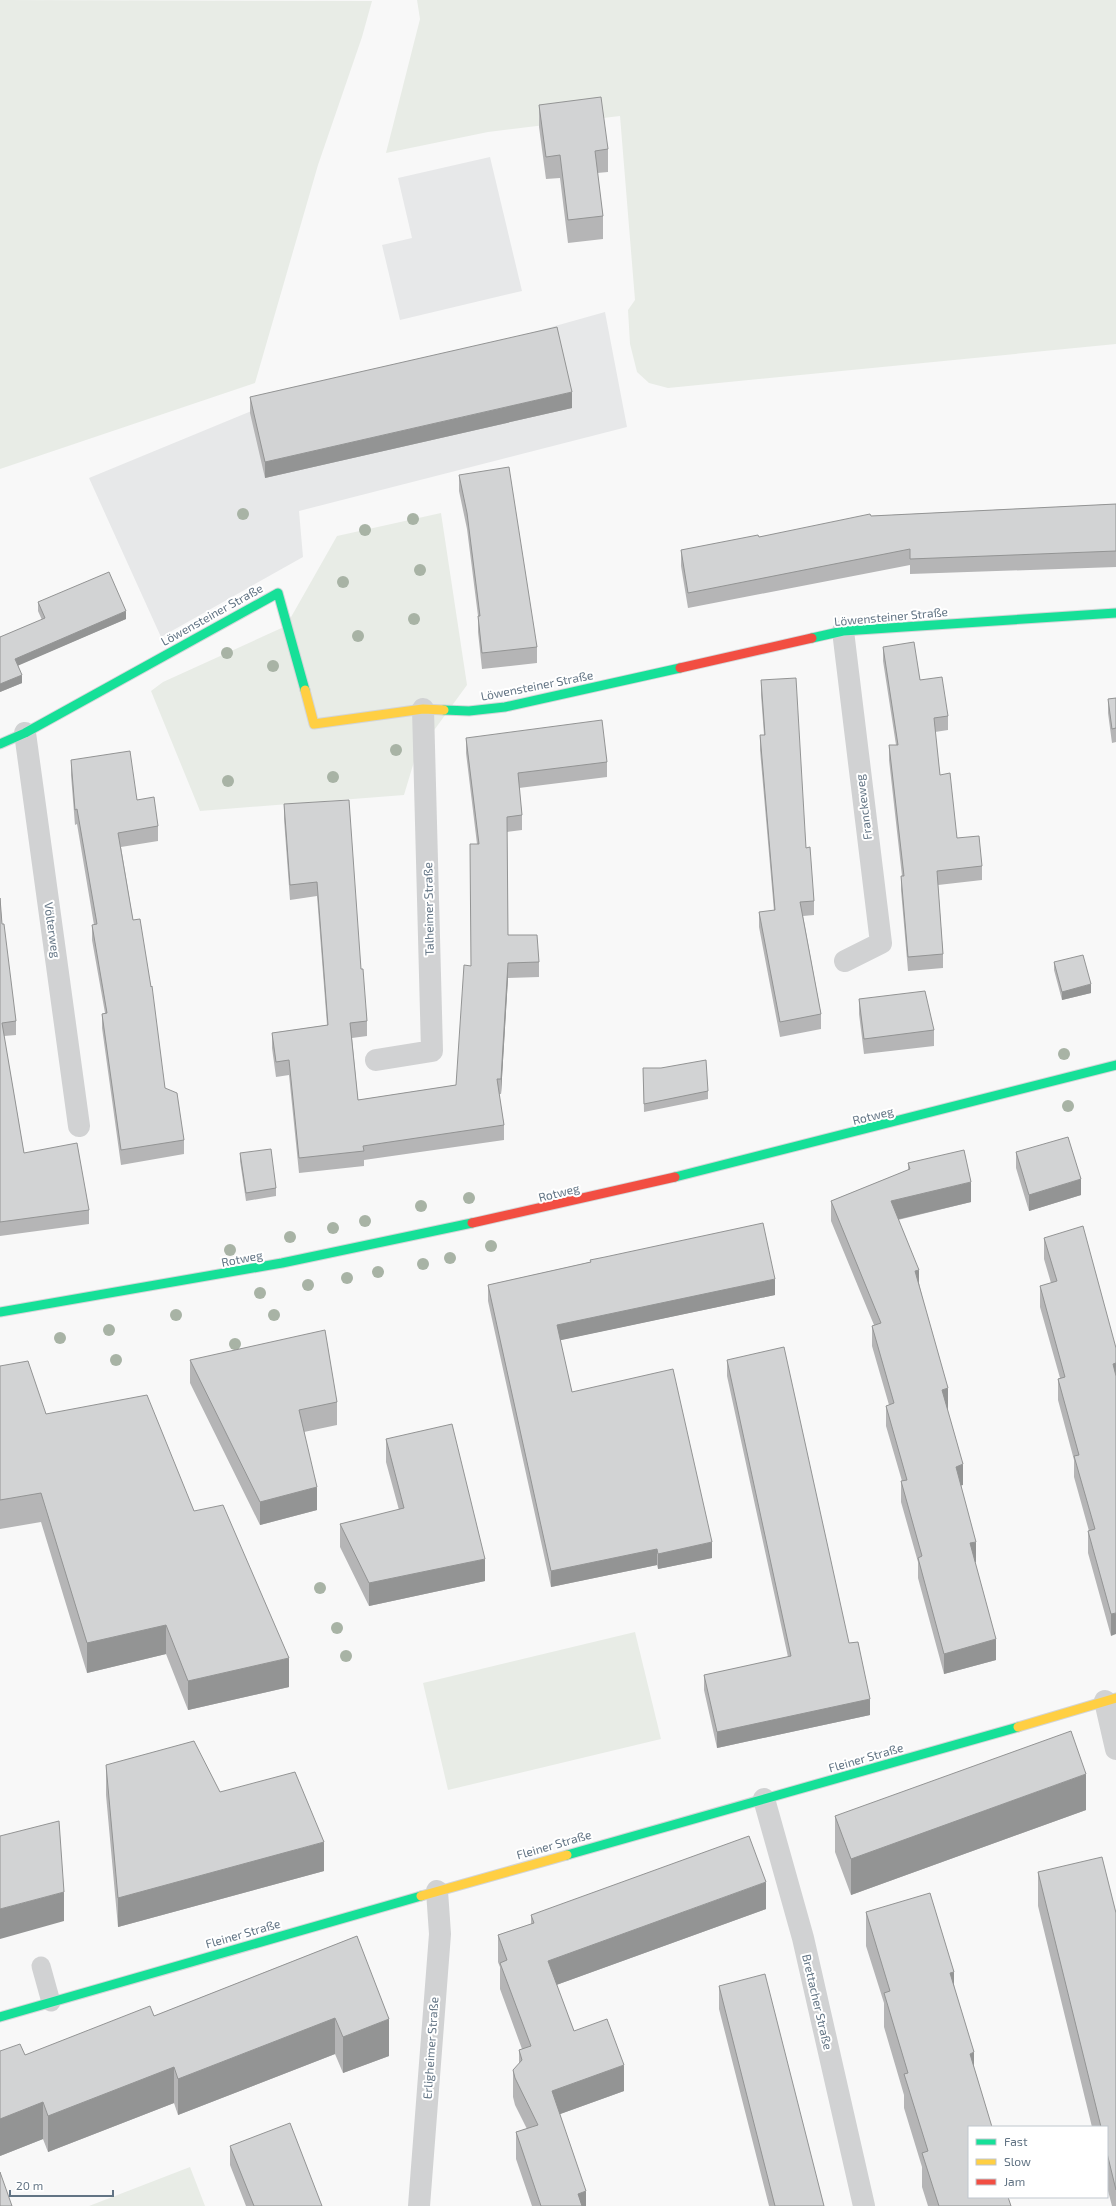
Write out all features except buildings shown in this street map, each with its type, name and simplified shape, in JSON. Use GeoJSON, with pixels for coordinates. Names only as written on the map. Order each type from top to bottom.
{"type":"FeatureCollection","features":[{"type":"Feature","properties":{"kind":"street","name":"Löwensteiner Straße"},"geometry":{"type":"LineString","coordinates":[[0,744],[25,733],[278,593],[314,724],[423,709],[469,711],[505,707],[843,631],[1116,613]]}},
{"type":"Feature","properties":{"kind":"street","name":"Franckeweg"},"geometry":{"type":"LineString","coordinates":[[843,631],[881,943],[845,961]]}},
{"type":"Feature","properties":{"kind":"street","name":"Talheimer Straße"},"geometry":{"type":"LineString","coordinates":[[376,1060],[432,1051],[423,709]]}},
{"type":"Feature","properties":{"kind":"street","name":"Völterweg"},"geometry":{"type":"LineString","coordinates":[[25,733],[79,1126]]}},
{"type":"Feature","properties":{"kind":"street","name":"Rotweg"},"geometry":{"type":"LineString","coordinates":[[0,1312],[206,1278],[397,1242],[530,1212],[875,1128],[1116,1065]]}},
{"type":"Feature","properties":{"kind":"street"},"geometry":{"type":"LineString","coordinates":[[1110,1700],[1116,1749]]}},
{"type":"Feature","properties":{"kind":"street","name":"Fleiner Straße"},"geometry":{"type":"LineString","coordinates":[[0,2017],[1110,1700]]}},
{"type":"Feature","properties":{"kind":"street","name":"Brettacher Straße"},"geometry":{"type":"LineString","coordinates":[[764,1799],[803,1938],[864,2206]]}},
{"type":"Feature","properties":{"kind":"street","name":"Erligheimer Straße"},"geometry":{"type":"LineString","coordinates":[[419,2206],[440,1934],[438,1891]]}},
{"type":"Feature","properties":{"kind":"lane"},"geometry":{"type":"LineString","coordinates":[[41,1966],[51,2002]]}},
{"type":"Feature","properties":{"kind":"shaded area"},"geometry":{"type":"Polygon","coordinates":[[[0,0],[372,1],[362,37],[318,165],[255,383],[0,469],[0,0]]]}},
{"type":"Feature","properties":{"kind":"shaded area"},"geometry":{"type":"Polygon","coordinates":[[[417,0],[1116,0],[1116,344],[668,388],[649,383],[637,372],[630,344],[628,310],[635,300],[620,116],[488,132],[386,153],[420,19],[417,0]]]}},
{"type":"Feature","properties":{"kind":"shaded area"},"geometry":{"type":"Polygon","coordinates":[[[490,157],[522,291],[400,320],[382,245],[412,238],[398,178],[490,157]]]}},
{"type":"Feature","properties":{"kind":"shaded area"},"geometry":{"type":"Polygon","coordinates":[[[605,312],[627,427],[299,511],[303,557],[161,637],[89,478],[249,412],[605,312]]]}},
{"type":"Feature","properties":{"kind":"shaded area"},"geometry":{"type":"Polygon","coordinates":[[[441,513],[467,685],[416,755],[404,795],[200,811],[151,691],[163,682],[286,626],[337,536],[441,513]]]}},
{"type":"Feature","properties":{"kind":"shaded area"},"geometry":{"type":"Polygon","coordinates":[[[635,1632],[661,1739],[448,1790],[423,1683],[635,1632]]]}},
{"type":"Feature","properties":{"kind":"shaded area"},"geometry":{"type":"Polygon","coordinates":[[[190,2167],[205,2206],[89,2206],[190,2167]]]}},
{"type":"Feature","properties":{"kind":"traffic: fast"},"geometry":{"type":"LineString","coordinates":[[0,744],[25,733],[278,593],[305,690]]}},
{"type":"Feature","properties":{"kind":"traffic: fast"},"geometry":{"type":"LineString","coordinates":[[812,638],[843,631],[1116,613]]}},
{"type":"Feature","properties":{"kind":"traffic: fast"},"geometry":{"type":"LineString","coordinates":[[444,710],[469,711],[505,707],[680,668]]}},
{"type":"Feature","properties":{"kind":"traffic: fast"},"geometry":{"type":"LineString","coordinates":[[675,1177],[1116,1065]]}},
{"type":"Feature","properties":{"kind":"traffic: fast"},"geometry":{"type":"LineString","coordinates":[[0,1312],[282,1263],[472,1223]]}},
{"type":"Feature","properties":{"kind":"traffic: fast"},"geometry":{"type":"LineString","coordinates":[[567,1855],[1018,1727]]}},
{"type":"Feature","properties":{"kind":"traffic: fast"},"geometry":{"type":"LineString","coordinates":[[0,2017],[421,1896]]}},
{"type":"Feature","properties":{"kind":"traffic: slow"},"geometry":{"type":"LineString","coordinates":[[305,690],[314,724],[423,709],[444,710]]}},
{"type":"Feature","properties":{"kind":"traffic: slow"},"geometry":{"type":"LineString","coordinates":[[1018,1727],[1116,1698]]}},
{"type":"Feature","properties":{"kind":"traffic: slow"},"geometry":{"type":"LineString","coordinates":[[421,1896],[567,1855]]}},
{"type":"Feature","properties":{"kind":"traffic: jam"},"geometry":{"type":"LineString","coordinates":[[680,668],[812,638]]}},
{"type":"Feature","properties":{"kind":"traffic: jam"},"geometry":{"type":"LineString","coordinates":[[472,1223],[675,1177]]}}]}
